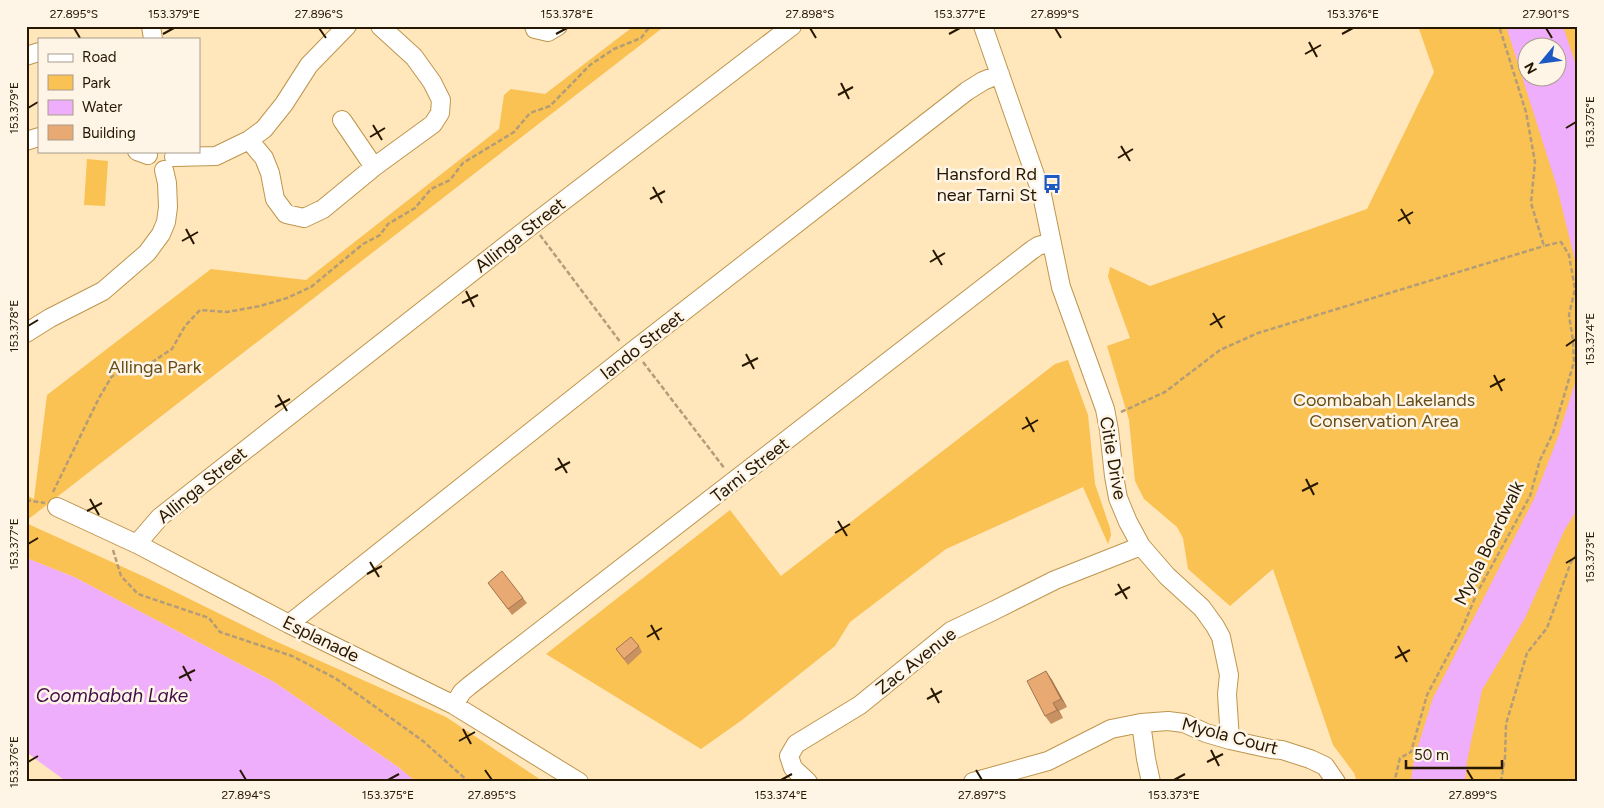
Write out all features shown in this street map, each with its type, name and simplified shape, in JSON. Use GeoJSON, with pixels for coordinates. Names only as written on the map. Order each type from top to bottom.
{"type":"FeatureCollection","features":[{"type":"Feature","properties":{"kind":"street"},"geometry":{"type":"LineString","coordinates":[[26,333],[50,318],[104,291],[147,253],[161,234],[166,222],[169,164],[216,156],[249,140],[264,129],[284,104],[309,65],[347,26]]}},
{"type":"Feature","properties":{"kind":"street"},"geometry":{"type":"LineString","coordinates":[[249,140],[264,158],[270,173],[275,199],[286,214],[304,218],[323,208],[374,167],[433,124],[440,113],[441,100],[432,82],[414,57],[380,26]]}},
{"type":"Feature","properties":{"kind":"street"},"geometry":{"type":"LineString","coordinates":[[534,26],[548,32],[558,26]]}},
{"type":"Feature","properties":{"kind":"street","name":"Allinga Street"},"geometry":{"type":"LineString","coordinates":[[139,545],[160,517],[532,225],[792,26]]}},
{"type":"Feature","properties":{"kind":"street","name":"Citie Drive"},"geometry":{"type":"LineString","coordinates":[[983,26],[1042,195],[1065,299],[1105,409],[1118,498],[1141,546],[1158,567],[1195,601],[1208,616],[1221,637],[1230,675],[1226,694],[1233,734]]}},
{"type":"Feature","properties":{"kind":"street"},"geometry":{"type":"LineString","coordinates":[[26,56],[38,52]]}},
{"type":"Feature","properties":{"kind":"street","name":"Iando Street"},"geometry":{"type":"LineString","coordinates":[[289,624],[632,352],[967,91],[983,81],[1000,74]]}},
{"type":"Feature","properties":{"kind":"street"},"geometry":{"type":"LineString","coordinates":[[342,120],[374,167]]}},
{"type":"Feature","properties":{"kind":"street","name":"Tarni Street"},"geometry":{"type":"LineString","coordinates":[[454,705],[462,692],[469,686],[735,482],[1032,250],[1051,242]]}},
{"type":"Feature","properties":{"kind":"street","name":"Esplanade"},"geometry":{"type":"LineString","coordinates":[[52,505],[139,545],[289,624],[454,705],[579,782]]}},
{"type":"Feature","properties":{"kind":"street","name":"Zac Avenue"},"geometry":{"type":"LineString","coordinates":[[808,782],[793,768],[790,756],[796,744],[860,705],[951,631],[1055,580],[1141,546]]}},
{"type":"Feature","properties":{"kind":"street","name":"Myola Court"},"geometry":{"type":"LineString","coordinates":[[974,782],[1048,761],[1111,729],[1141,723],[1168,721],[1198,723],[1233,734],[1276,744],[1282,750],[1325,766],[1336,782]]}},
{"type":"Feature","properties":{"kind":"street"},"geometry":{"type":"LineString","coordinates":[[1141,723],[1151,782]]}},
{"type":"Feature","properties":{"kind":"path"},"geometry":{"type":"LineString","coordinates":[[26,500],[52,505],[59,478],[112,376],[146,366],[172,349],[185,326],[200,310],[227,312],[260,306],[287,298],[310,287],[363,244],[380,235],[388,224],[415,208],[431,189],[450,180],[464,163],[514,132],[530,113],[550,106],[590,65],[614,49],[641,38],[650,26]]}},
{"type":"Feature","properties":{"kind":"path"},"geometry":{"type":"LineString","coordinates":[[1119,413],[1165,392],[1220,350],[1258,333],[1544,246],[1531,203],[1535,162],[1526,112],[1499,26]]}},
{"type":"Feature","properties":{"kind":"path"},"geometry":{"type":"LineString","coordinates":[[532,225],[735,482]]}},
{"type":"Feature","properties":{"kind":"path","name":"Myola Boardwalk"},"geometry":{"type":"LineString","coordinates":[[1390,782],[1395,779],[1400,758],[1411,752],[1427,695],[1462,629],[1476,593],[1530,496],[1540,460],[1552,433],[1574,362],[1569,315],[1575,289],[1569,255],[1561,242],[1544,246]]}},
{"type":"Feature","properties":{"kind":"path"},"geometry":{"type":"LineString","coordinates":[[106,547],[114,551],[121,576],[138,594],[209,618],[220,632],[292,656],[335,678],[423,741],[470,782]]}},
{"type":"Feature","properties":{"kind":"path"},"geometry":{"type":"LineString","coordinates":[[1501,782],[1505,757],[1506,724],[1527,653],[1547,628],[1571,562],[1578,553]]}},
{"type":"Feature","properties":{"kind":"green space","name":"Allinga Park"},"geometry":{"type":"Polygon","coordinates":[[[634,26],[665,26],[26,521],[26,495],[34,499],[47,395],[211,269],[306,280],[499,129],[504,95],[511,89],[545,94],[634,26]]]}},
{"type":"Feature","properties":{"kind":"green space","name":"Coombabah Lakelands Conservation Area"},"geometry":{"type":"Polygon","coordinates":[[[1418,26],[1578,26],[1578,782],[1357,782],[1354,773],[1333,745],[1273,569],[1230,606],[1188,569],[1183,538],[1177,527],[1144,499],[1135,481],[1129,420],[1107,346],[1130,338],[1108,277],[1110,267],[1150,286],[1367,209],[1434,72],[1418,26]]]}},
{"type":"Feature","properties":{"kind":"green space"},"geometry":{"type":"Polygon","coordinates":[[[87,159],[108,161],[105,206],[84,205],[87,159]]]}},
{"type":"Feature","properties":{"kind":"green space"},"geometry":{"type":"Polygon","coordinates":[[[1068,360],[1088,415],[1095,484],[1110,528],[1111,535],[1108,544],[1083,487],[946,549],[850,622],[835,646],[742,720],[701,749],[546,654],[730,510],[781,576],[1055,364],[1068,360]]]}},
{"type":"Feature","properties":{"kind":"green space"},"geometry":{"type":"Polygon","coordinates":[[[26,523],[147,578],[275,641],[446,717],[544,782],[416,782],[398,767],[274,682],[74,577],[26,558],[26,523]]]}},
{"type":"Feature","properties":{"kind":"water"},"geometry":{"type":"Polygon","coordinates":[[[1506,26],[1563,26],[1578,72],[1578,273],[1557,187],[1526,88],[1566,88],[1566,38],[1516,38],[1516,58],[1506,26]]]}},
{"type":"Feature","properties":{"kind":"water"},"geometry":{"type":"Polygon","coordinates":[[[1578,373],[1578,508],[1564,531],[1525,618],[1482,690],[1467,761],[1465,782],[1411,782],[1414,759],[1433,698],[1534,499],[1558,437],[1578,373]]]}},
{"type":"Feature","properties":{"kind":"water","name":"Coombabah Lake"},"geometry":{"type":"Polygon","coordinates":[[[26,558],[74,577],[274,682],[398,767],[416,782],[67,782],[26,752],[26,558]]]}},
{"type":"Feature","properties":{"kind":"building"},"geometry":{"type":"Polygon","coordinates":[[[502,571],[523,598],[508,609],[488,583],[502,571]]]}},
{"type":"Feature","properties":{"kind":"building"},"geometry":{"type":"Polygon","coordinates":[[[631,637],[639,646],[624,659],[616,649],[631,637]]]}},
{"type":"Feature","properties":{"kind":"building"},"geometry":{"type":"Polygon","coordinates":[[[1046,671],[1061,699],[1053,703],[1057,710],[1045,716],[1027,681],[1046,671]]]}},
{"type":"Feature","properties":{"kind":"place","name":"Hansford Rd near Tarni St"},"geometry":{"type":"Point","coordinates":[1052,184]}}]}
